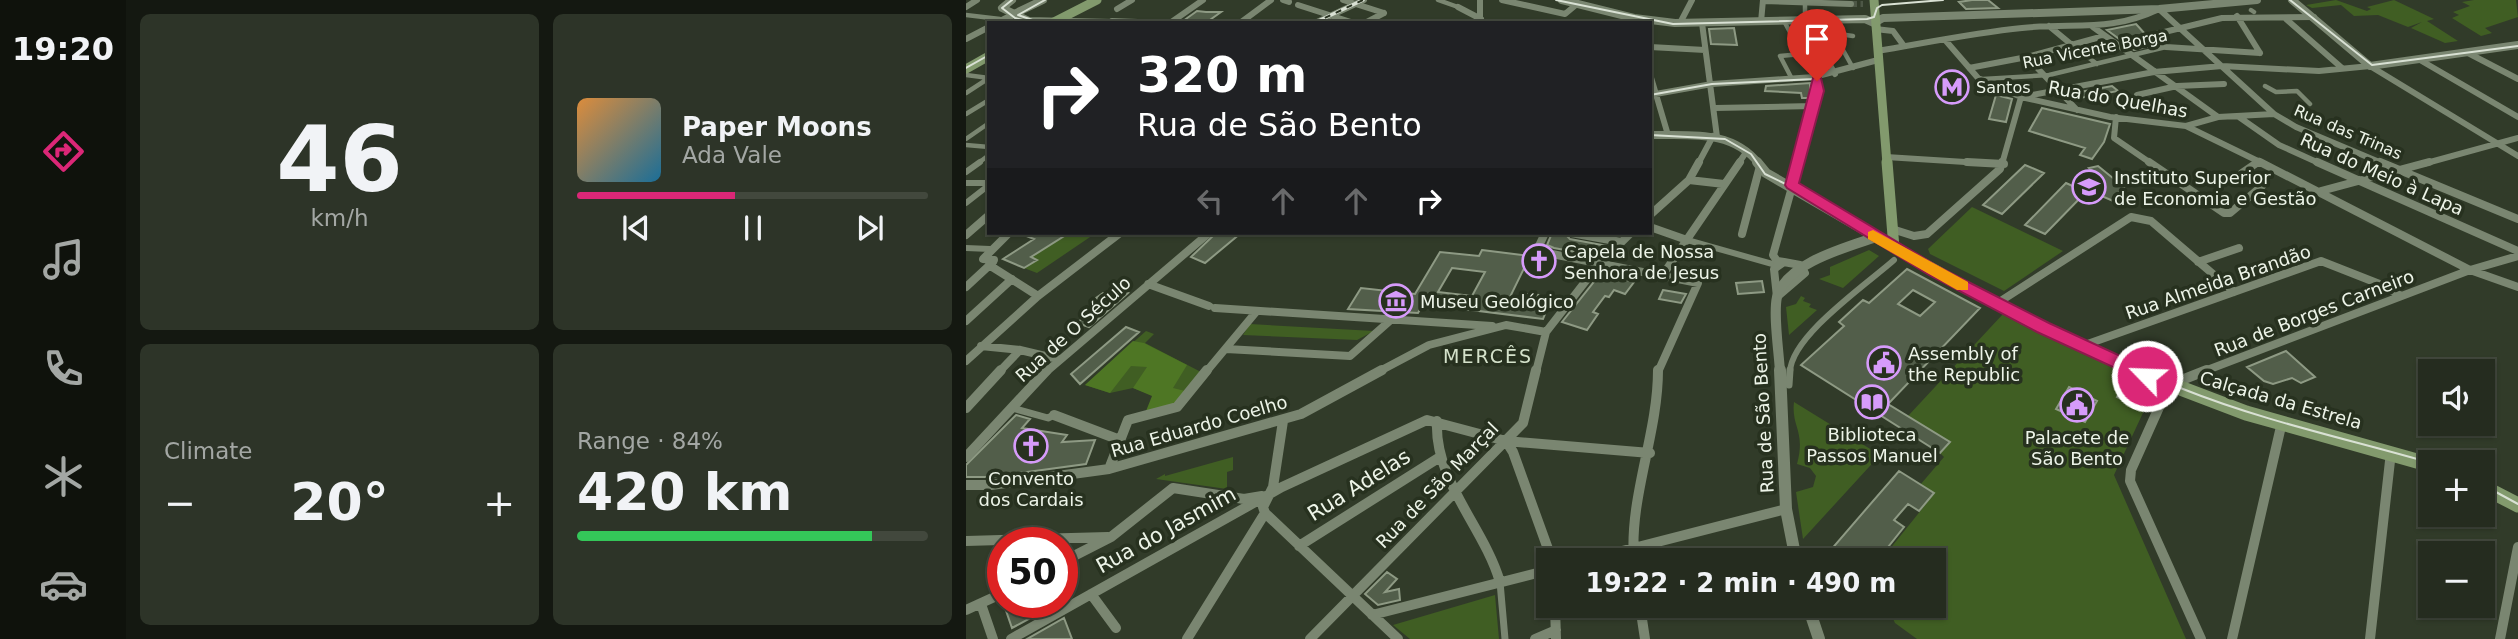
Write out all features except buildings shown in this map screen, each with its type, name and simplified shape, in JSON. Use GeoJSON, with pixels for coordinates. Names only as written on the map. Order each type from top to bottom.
{"type":"FeatureCollection","features":[{"type":"Feature","properties":{"kind":"main road"},"geometry":{"type":"LineString","coordinates":[[1055,21],[1097,0]]}},
{"type":"Feature","properties":{"kind":"main road"},"geometry":{"type":"LineString","coordinates":[[1874,2],[1894,254]]}},
{"type":"Feature","properties":{"kind":"main road"},"geometry":{"type":"LineString","coordinates":[[966,69],[987,57]]}},
{"type":"Feature","properties":{"kind":"main road"},"geometry":{"type":"LineString","coordinates":[[1876,237],[1892,229]]}},
{"type":"Feature","properties":{"kind":"main road"},"geometry":{"type":"LineString","coordinates":[[1892,229],[1934,271]]}},
{"type":"Feature","properties":{"kind":"main road","name":"Calçada da Estrela"},"geometry":{"type":"LineString","coordinates":[[1876,237],[1894,254],[1934,271],[2082,346],[2169,385],[2282,422],[2418,461]]}},
{"type":"Feature","properties":{"kind":"main road"},"geometry":{"type":"LineString","coordinates":[[2495,493],[2518,505]]}},
{"type":"Feature","properties":{"kind":"street"},"geometry":{"type":"LineString","coordinates":[[966,7],[977,0]]}},
{"type":"Feature","properties":{"kind":"street"},"geometry":{"type":"LineString","coordinates":[[1012,0],[1003,6],[1012,15],[1028,21]]}},
{"type":"Feature","properties":{"kind":"street"},"geometry":{"type":"LineString","coordinates":[[966,15],[999,20],[1043,0]]}},
{"type":"Feature","properties":{"kind":"street"},"geometry":{"type":"LineString","coordinates":[[1116,9],[1132,0]]}},
{"type":"Feature","properties":{"kind":"street"},"geometry":{"type":"LineString","coordinates":[[1173,21],[1203,0]]}},
{"type":"Feature","properties":{"kind":"street"},"geometry":{"type":"LineString","coordinates":[[1243,21],[1271,0]]}},
{"type":"Feature","properties":{"kind":"street"},"geometry":{"type":"LineString","coordinates":[[1343,0],[1384,13],[1369,21]]}},
{"type":"Feature","properties":{"kind":"street"},"geometry":{"type":"LineString","coordinates":[[1319,21],[1364,0]]}},
{"type":"Feature","properties":{"kind":"street"},"geometry":{"type":"LineString","coordinates":[[1437,0],[1480,21]]}},
{"type":"Feature","properties":{"kind":"street"},"geometry":{"type":"LineString","coordinates":[[1480,0],[1480,21]]}},
{"type":"Feature","properties":{"kind":"street"},"geometry":{"type":"LineString","coordinates":[[1502,0],[1565,14],[1577,4]]}},
{"type":"Feature","properties":{"kind":"street"},"geometry":{"type":"LineString","coordinates":[[1562,0],[1647,20],[1680,23],[1865,19],[1874,26],[1894,31],[1904,46]]}},
{"type":"Feature","properties":{"kind":"street"},"geometry":{"type":"LineString","coordinates":[[1680,23],[1692,0]]}},
{"type":"Feature","properties":{"kind":"street"},"geometry":{"type":"LineString","coordinates":[[1761,22],[1763,0],[1851,4]]}},
{"type":"Feature","properties":{"kind":"street"},"geometry":{"type":"LineString","coordinates":[[2166,47],[2152,35],[2237,16],[2252,10],[2258,0]]}},
{"type":"Feature","properties":{"kind":"street"},"geometry":{"type":"LineString","coordinates":[[2292,0],[2370,66],[2518,156]]}},
{"type":"Feature","properties":{"kind":"street"},"geometry":{"type":"LineString","coordinates":[[1805,2],[1805,21],[1835,74]]}},
{"type":"Feature","properties":{"kind":"street"},"geometry":{"type":"LineString","coordinates":[[1863,4],[1874,2]]}},
{"type":"Feature","properties":{"kind":"street"},"geometry":{"type":"LineString","coordinates":[[1298,5],[1347,21]]}},
{"type":"Feature","properties":{"kind":"street"},"geometry":{"type":"LineString","coordinates":[[1668,135],[1653,95],[1712,85],[1835,74],[1904,46],[2048,25],[2094,27],[2132,22],[2158,9]]}},
{"type":"Feature","properties":{"kind":"street"},"geometry":{"type":"LineString","coordinates":[[1874,26],[1886,18],[2158,9],[2252,10],[2286,19],[2314,17]]}},
{"type":"Feature","properties":{"kind":"street","name":"Rua das Trinas"},"geometry":{"type":"LineString","coordinates":[[2158,9],[2274,114],[2296,127],[2518,219]]}},
{"type":"Feature","properties":{"kind":"street","name":"Rua Vicente Borga"},"geometry":{"type":"LineString","coordinates":[[1978,78],[2007,80],[2044,74],[2166,47],[2260,53],[2237,16]]}},
{"type":"Feature","properties":{"kind":"street"},"geometry":{"type":"LineString","coordinates":[[2286,19],[2342,68]]}},
{"type":"Feature","properties":{"kind":"street"},"geometry":{"type":"LineString","coordinates":[[1831,20],[1834,33],[1853,68]]}},
{"type":"Feature","properties":{"kind":"street"},"geometry":{"type":"LineString","coordinates":[[1784,21],[1814,77]]}},
{"type":"Feature","properties":{"kind":"street"},"geometry":{"type":"LineString","coordinates":[[1652,213],[1689,180],[1715,136],[1715,108],[1702,23]]}},
{"type":"Feature","properties":{"kind":"street"},"geometry":{"type":"LineString","coordinates":[[2048,25],[2097,64]]}},
{"type":"Feature","properties":{"kind":"street"},"geometry":{"type":"LineString","coordinates":[[2094,27],[2130,56],[2180,87],[2218,117]]}},
{"type":"Feature","properties":{"kind":"street"},"geometry":{"type":"LineString","coordinates":[[966,39],[987,28]]}},
{"type":"Feature","properties":{"kind":"street"},"geometry":{"type":"LineString","coordinates":[[1810,30],[1853,36]]}},
{"type":"Feature","properties":{"kind":"street"},"geometry":{"type":"LineString","coordinates":[[1969,68],[2027,57],[2104,36]]}},
{"type":"Feature","properties":{"kind":"street"},"geometry":{"type":"LineString","coordinates":[[1946,41],[1978,78]]}},
{"type":"Feature","properties":{"kind":"street"},"geometry":{"type":"LineString","coordinates":[[1892,229],[1914,236],[1927,234],[2004,164],[2021,97],[2154,72],[2222,66],[2319,71],[2518,46]]}},
{"type":"Feature","properties":{"kind":"street"},"geometry":{"type":"LineString","coordinates":[[1652,47],[1705,50]]}},
{"type":"Feature","properties":{"kind":"street"},"geometry":{"type":"LineString","coordinates":[[1792,79],[1780,56],[1823,52]]}},
{"type":"Feature","properties":{"kind":"street"},"geometry":{"type":"LineString","coordinates":[[2468,53],[2518,79]]}},
{"type":"Feature","properties":{"kind":"street"},"geometry":{"type":"LineString","coordinates":[[2027,57],[2078,111]]}},
{"type":"Feature","properties":{"kind":"street"},"geometry":{"type":"LineString","coordinates":[[2420,60],[2518,117]]}},
{"type":"Feature","properties":{"kind":"street"},"geometry":{"type":"LineString","coordinates":[[966,75],[987,78]]}},
{"type":"Feature","properties":{"kind":"street","name":"Rua de São Bento"},"geometry":{"type":"LineString","coordinates":[[1794,548],[1786,509],[1777,296],[1773,277],[1780,264],[1773,255],[1818,86],[1814,77]]}},
{"type":"Feature","properties":{"kind":"street","name":"Rua do Quelhas"},"geometry":{"type":"LineString","coordinates":[[1978,78],[2021,97],[2078,111],[2186,126],[2322,191],[2470,270],[2518,287]]}},
{"type":"Feature","properties":{"kind":"street"},"geometry":{"type":"LineString","coordinates":[[966,93],[987,79]]}},
{"type":"Feature","properties":{"kind":"street"},"geometry":{"type":"LineString","coordinates":[[2137,95],[2180,87],[2224,84]]}},
{"type":"Feature","properties":{"kind":"street"},"geometry":{"type":"LineString","coordinates":[[2265,86],[2276,92],[2297,91],[2310,104]]}},
{"type":"Feature","properties":{"kind":"street"},"geometry":{"type":"LineString","coordinates":[[966,114],[987,101]]}},
{"type":"Feature","properties":{"kind":"street"},"geometry":{"type":"LineString","coordinates":[[966,105],[978,106]]}},
{"type":"Feature","properties":{"kind":"street"},"geometry":{"type":"LineString","coordinates":[[1715,108],[1813,106]]}},
{"type":"Feature","properties":{"kind":"street"},"geometry":{"type":"LineString","coordinates":[[2186,126],[2218,117],[2274,114]]}},
{"type":"Feature","properties":{"kind":"street"},"geometry":{"type":"LineString","coordinates":[[2116,117],[2113,138],[2224,213],[2230,213],[2262,186],[2244,177],[2242,173],[2259,161]]}},
{"type":"Feature","properties":{"kind":"street","name":"Rua do Meio à Lapa"},"geometry":{"type":"LineString","coordinates":[[2239,117],[2279,145],[2518,253]]}},
{"type":"Feature","properties":{"kind":"street"},"geometry":{"type":"LineString","coordinates":[[966,139],[987,124]]}},
{"type":"Feature","properties":{"kind":"street"},"geometry":{"type":"LineString","coordinates":[[1652,135],[1715,136],[1747,151],[1662,276]]}},
{"type":"Feature","properties":{"kind":"street"},"geometry":{"type":"LineString","coordinates":[[2322,191],[2518,138]]}},
{"type":"Feature","properties":{"kind":"street"},"geometry":{"type":"LineString","coordinates":[[966,145],[987,147]]}},
{"type":"Feature","properties":{"kind":"street","name":"Calçada da Estrela"},"geometry":{"type":"LineString","coordinates":[[1747,151],[1766,173],[1791,185],[1876,237]]}},
{"type":"Feature","properties":{"kind":"street"},"geometry":{"type":"LineString","coordinates":[[966,172],[987,156]]}},
{"type":"Feature","properties":{"kind":"street"},"geometry":{"type":"LineString","coordinates":[[1886,157],[2004,164]]}},
{"type":"Feature","properties":{"kind":"street"},"geometry":{"type":"LineString","coordinates":[[1742,233],[1760,166]]}},
{"type":"Feature","properties":{"kind":"street"},"geometry":{"type":"LineString","coordinates":[[1689,180],[1724,184]]}},
{"type":"Feature","properties":{"kind":"street"},"geometry":{"type":"LineString","coordinates":[[966,183],[987,184]]}},
{"type":"Feature","properties":{"kind":"street"},"geometry":{"type":"LineString","coordinates":[[966,203],[985,191]]}},
{"type":"Feature","properties":{"kind":"street"},"geometry":{"type":"LineString","coordinates":[[966,235],[987,217]]}},
{"type":"Feature","properties":{"kind":"street"},"geometry":{"type":"LineString","coordinates":[[1996,304],[2131,217],[2151,221],[2234,292]]}},
{"type":"Feature","properties":{"kind":"street"},"geometry":{"type":"LineString","coordinates":[[1652,228],[1687,240],[1780,264],[1802,266]]}},
{"type":"Feature","properties":{"kind":"street"},"geometry":{"type":"LineString","coordinates":[[1007,235],[983,259],[1038,296]]}},
{"type":"Feature","properties":{"kind":"street"},"geometry":{"type":"LineString","coordinates":[[966,361],[1038,296],[1117,235]]}},
{"type":"Feature","properties":{"kind":"street","name":"Rua de O Século"},"geometry":{"type":"LineString","coordinates":[[966,457],[1058,359],[1207,235]]}},
{"type":"Feature","properties":{"kind":"street"},"geometry":{"type":"LineString","coordinates":[[1544,235],[1538,248],[1544,251],[1698,283],[1658,367],[1658,405],[1632,537],[1633,548]]}},
{"type":"Feature","properties":{"kind":"street"},"geometry":{"type":"LineString","coordinates":[[1581,235],[1621,243]]}},
{"type":"Feature","properties":{"kind":"street"},"geometry":{"type":"LineString","coordinates":[[1546,332],[1599,264],[1629,235]]}},
{"type":"Feature","properties":{"kind":"street"},"geometry":{"type":"LineString","coordinates":[[1777,296],[1784,283],[1802,266],[1876,237]]}},
{"type":"Feature","properties":{"kind":"street"},"geometry":{"type":"LineString","coordinates":[[966,248],[990,249]]}},
{"type":"Feature","properties":{"kind":"street"},"geometry":{"type":"LineString","coordinates":[[2198,262],[2239,248]]}},
{"type":"Feature","properties":{"kind":"street","name":"Rua de Borges Carneiro"},"geometry":{"type":"LineString","coordinates":[[2169,385],[2518,253]]}},
{"type":"Feature","properties":{"kind":"street"},"geometry":{"type":"LineString","coordinates":[[1789,385],[1790,363],[1810,332],[1894,254]]}},
{"type":"Feature","properties":{"kind":"street","name":"Rua Almeida Brandão"},"geometry":{"type":"LineString","coordinates":[[2082,346],[2321,261],[2382,285],[2401,296]]}},
{"type":"Feature","properties":{"kind":"street"},"geometry":{"type":"LineString","coordinates":[[966,287],[992,263]]}},
{"type":"Feature","properties":{"kind":"street"},"geometry":{"type":"LineString","coordinates":[[966,321],[1012,279]]}},
{"type":"Feature","properties":{"kind":"street"},"geometry":{"type":"LineString","coordinates":[[1148,284],[1212,307],[1497,327]]}},
{"type":"Feature","properties":{"kind":"street"},"geometry":{"type":"LineString","coordinates":[[1109,470],[1128,421],[1177,407],[1256,312]]}},
{"type":"Feature","properties":{"kind":"street"},"geometry":{"type":"LineString","coordinates":[[1226,349],[1350,356],[1393,318]]}},
{"type":"Feature","properties":{"kind":"street","name":"Rua Eduardo Coelho"},"geometry":{"type":"LineString","coordinates":[[966,485],[991,485],[1109,470],[1283,422],[1422,348],[1512,325],[1546,332]]}},
{"type":"Feature","properties":{"kind":"street","name":"Rua de São Marçal"},"geometry":{"type":"LineString","coordinates":[[1310,639],[1522,423],[1546,332]]}},
{"type":"Feature","properties":{"kind":"street"},"geometry":{"type":"LineString","coordinates":[[981,346],[1020,349],[1058,359]]}},
{"type":"Feature","properties":{"kind":"street"},"geometry":{"type":"LineString","coordinates":[[966,408],[1020,349]]}},
{"type":"Feature","properties":{"kind":"street"},"geometry":{"type":"LineString","coordinates":[[2169,385],[2131,470],[2130,481],[2201,639]]}},
{"type":"Feature","properties":{"kind":"street"},"geometry":{"type":"LineString","coordinates":[[1011,408],[1048,418],[1054,415],[1120,440]]}},
{"type":"Feature","properties":{"kind":"street"},"geometry":{"type":"LineString","coordinates":[[1505,639],[1500,582],[1440,457],[1435,429],[1437,421],[1506,441],[1650,453]]}},
{"type":"Feature","properties":{"kind":"street","name":"Rua do Jasmim"},"geometry":{"type":"LineString","coordinates":[[1010,639],[1267,496],[1421,422],[1437,421]]}},
{"type":"Feature","properties":{"kind":"street"},"geometry":{"type":"LineString","coordinates":[[1188,639],[1265,513],[1267,496],[1273,487],[1283,422]]}},
{"type":"Feature","properties":{"kind":"street"},"geometry":{"type":"LineString","coordinates":[[2232,639],[2282,422]]}},
{"type":"Feature","properties":{"kind":"street"},"geometry":{"type":"LineString","coordinates":[[1506,441],[1513,452],[1548,548]]}},
{"type":"Feature","properties":{"kind":"street"},"geometry":{"type":"LineString","coordinates":[[2370,639],[2391,453]]}},
{"type":"Feature","properties":{"kind":"street","name":"Rua Adelas"},"geometry":{"type":"LineString","coordinates":[[1299,546],[1440,457]]}},
{"type":"Feature","properties":{"kind":"street"},"geometry":{"type":"LineString","coordinates":[[1078,554],[1111,537],[1173,488],[1244,499],[1267,496]]}},
{"type":"Feature","properties":{"kind":"street"},"geometry":{"type":"LineString","coordinates":[[1653,548],[1786,509]]}},
{"type":"Feature","properties":{"kind":"street"},"geometry":{"type":"LineString","coordinates":[[1265,513],[1398,639]]}},
{"type":"Feature","properties":{"kind":"street"},"geometry":{"type":"LineString","coordinates":[[966,541],[1111,537]]}},
{"type":"Feature","properties":{"kind":"street"},"geometry":{"type":"LineString","coordinates":[[2500,639],[2518,547]]}},
{"type":"Feature","properties":{"kind":"street"},"geometry":{"type":"LineString","coordinates":[[1371,615],[1536,573]]}},
{"type":"Feature","properties":{"kind":"street"},"geometry":{"type":"LineString","coordinates":[[1091,594],[1116,628]]}},
{"type":"Feature","properties":{"kind":"street"},"geometry":{"type":"LineString","coordinates":[[966,610],[987,601]]}},
{"type":"Feature","properties":{"kind":"street"},"geometry":{"type":"LineString","coordinates":[[981,604],[993,639]]}},
{"type":"Feature","properties":{"kind":"street"},"geometry":{"type":"LineString","coordinates":[[1642,618],[1645,639]]}},
{"type":"Feature","properties":{"kind":"street"},"geometry":{"type":"LineString","coordinates":[[1812,618],[1819,639]]}},
{"type":"Feature","properties":{"kind":"street"},"geometry":{"type":"LineString","coordinates":[[1535,639],[1556,634]]}},
{"type":"Feature","properties":{"kind":"green space"},"geometry":{"type":"Polygon","coordinates":[[[2336,0],[2367,11],[2371,9],[2367,7],[2394,0],[2434,19],[2427,21],[2458,41],[2445,43],[2411,28],[2422,22],[2408,27],[2378,15],[2354,16],[2341,5],[2312,8],[2306,5],[2336,0]]]}},
{"type":"Feature","properties":{"kind":"green space"},"geometry":{"type":"Polygon","coordinates":[[[2516,0],[2518,17],[2485,28],[2492,33],[2481,36],[2452,18],[2459,15],[2453,12],[2470,6],[2462,2],[2516,0]]]}},
{"type":"Feature","properties":{"kind":"green space"},"geometry":{"type":"Polygon","coordinates":[[[1972,207],[2063,251],[2004,291],[1930,254],[1928,249],[1972,207]]]}},
{"type":"Feature","properties":{"kind":"green space"},"geometry":{"type":"Polygon","coordinates":[[[1066,235],[1093,235],[1037,273],[1024,268],[1036,260],[1031,257],[1066,235]]]}},
{"type":"Feature","properties":{"kind":"green space"},"geometry":{"type":"Polygon","coordinates":[[[1869,250],[1879,256],[1843,288],[1819,279],[1830,275],[1830,267],[1869,250]]]}},
{"type":"Feature","properties":{"kind":"green space"},"geometry":{"type":"Polygon","coordinates":[[[1801,296],[1805,298],[1803,301],[1811,304],[1809,307],[1817,310],[1789,335],[1786,307],[1796,304],[1801,296]]]}},
{"type":"Feature","properties":{"kind":"green space"},"geometry":{"type":"Polygon","coordinates":[[[2003,314],[2156,385],[2114,475],[2186,639],[1917,639],[1895,623],[1893,618],[1946,618],[1946,548],[1891,548],[1934,494],[1920,485],[1944,457],[1940,453],[1950,443],[1908,416],[2003,314]]]}},
{"type":"Feature","properties":{"kind":"green space"},"geometry":{"type":"Polygon","coordinates":[[[1250,324],[1374,331],[1357,340],[1243,335],[1250,324]]]}},
{"type":"Feature","properties":{"kind":"green space"},"geometry":{"type":"Polygon","coordinates":[[[1146,331],[1154,334],[1145,343],[1201,372],[1175,404],[1133,388],[1110,393],[1085,385],[1146,331]]]}},
{"type":"Feature","properties":{"kind":"green space"},"geometry":{"type":"Polygon","coordinates":[[[1133,341],[1144,343],[1187,365],[1173,388],[1185,391],[1175,404],[1146,411],[1152,396],[1133,388],[1147,367],[1131,366],[1110,393],[1085,385],[1133,341]]]}},
{"type":"Feature","properties":{"kind":"green space"},"geometry":{"type":"Polygon","coordinates":[[[1794,402],[1880,455],[1803,539],[1796,492],[1813,487],[1816,476],[1810,468],[1797,464],[1800,444],[1794,418],[1794,402]]]}},
{"type":"Feature","properties":{"kind":"green space"},"geometry":{"type":"Polygon","coordinates":[[[1233,457],[1233,470],[1227,472],[1227,489],[1156,479],[1165,474],[1233,457]]]}},
{"type":"Feature","properties":{"kind":"green space"},"geometry":{"type":"Polygon","coordinates":[[[1495,595],[1499,639],[1410,639],[1393,625],[1495,595]]]}},
{"type":"Feature","properties":{"kind":"tunnel"},"geometry":{"type":"LineString","coordinates":[[1851,4],[1863,4]]}},
{"type":"Feature","properties":{"kind":"tram line"},"geometry":{"type":"LineString","coordinates":[[1012,0],[1002,8],[1015,18],[1026,21]]}},
{"type":"Feature","properties":{"kind":"tram line"},"geometry":{"type":"LineString","coordinates":[[1035,21],[1018,15],[1045,0]]}},
{"type":"Feature","properties":{"kind":"tram line"},"geometry":{"type":"LineString","coordinates":[[1556,0],[1673,24],[1867,19],[1874,17],[1877,8],[1882,5],[1943,0]]}},
{"type":"Feature","properties":{"kind":"tram line"},"geometry":{"type":"LineString","coordinates":[[2290,0],[2372,65],[2518,46]]}},
{"type":"Feature","properties":{"kind":"tram line"},"geometry":{"type":"LineString","coordinates":[[966,68],[987,56]]}},
{"type":"Feature","properties":{"kind":"tram line"},"geometry":{"type":"LineString","coordinates":[[1652,95],[1712,84],[1815,79],[1819,90],[1791,178],[1794,185],[1984,295],[2132,368],[2244,411],[2418,459]]}},
{"type":"Feature","properties":{"kind":"tram line"},"geometry":{"type":"LineString","coordinates":[[1652,135],[1725,139],[1751,154],[1765,174],[1796,189]]}},
{"type":"Feature","properties":{"kind":"tram line"},"geometry":{"type":"LineString","coordinates":[[2495,492],[2518,504]]}},
{"type":"Feature","properties":{"kind":"railway"},"geometry":{"type":"LineString","coordinates":[[1318,21],[1363,0]]}},
{"type":"Feature","properties":{"kind":"slow traffic"},"geometry":{"type":"LineString","coordinates":[[1873,235],[1962,286]]}},
{"type":"Feature","properties":{"kind":"place","name":"Santos"},"geometry":{"type":"Point","coordinates":[1952,87]}},
{"type":"Feature","properties":{"kind":"place","name":"Instituto Superior de Economia e Gestão"},"geometry":{"type":"Point","coordinates":[2089,187]}},
{"type":"Feature","properties":{"kind":"place","name":"Capela de Nossa Senhora de Jesus"},"geometry":{"type":"Point","coordinates":[1539,261]}},
{"type":"Feature","properties":{"kind":"place","name":"Museu Geológico"},"geometry":{"type":"Point","coordinates":[1396,301]}},
{"type":"Feature","properties":{"kind":"place","name":"Assembly of the Republic"},"geometry":{"type":"Point","coordinates":[1884,363]}},
{"type":"Feature","properties":{"kind":"place","name":"Biblioteca Passos Manuel"},"geometry":{"type":"Point","coordinates":[1872,402]}},
{"type":"Feature","properties":{"kind":"place","name":"Palacete de São Bento"},"geometry":{"type":"Point","coordinates":[2077,405]}},
{"type":"Feature","properties":{"kind":"place","name":"Convento dos Cardais"},"geometry":{"type":"Point","coordinates":[1031,446]}},
{"type":"Feature","properties":{"kind":"district","name":"MERCÊS"},"geometry":{"type":"Point","coordinates":[1488,356]}},
{"type":"Feature","properties":{"kind":"route"},"geometry":{"type":"LineString","coordinates":[[1817,81],[1818,91],[1791,185],[1934,271],[2147,376]]}}]}
